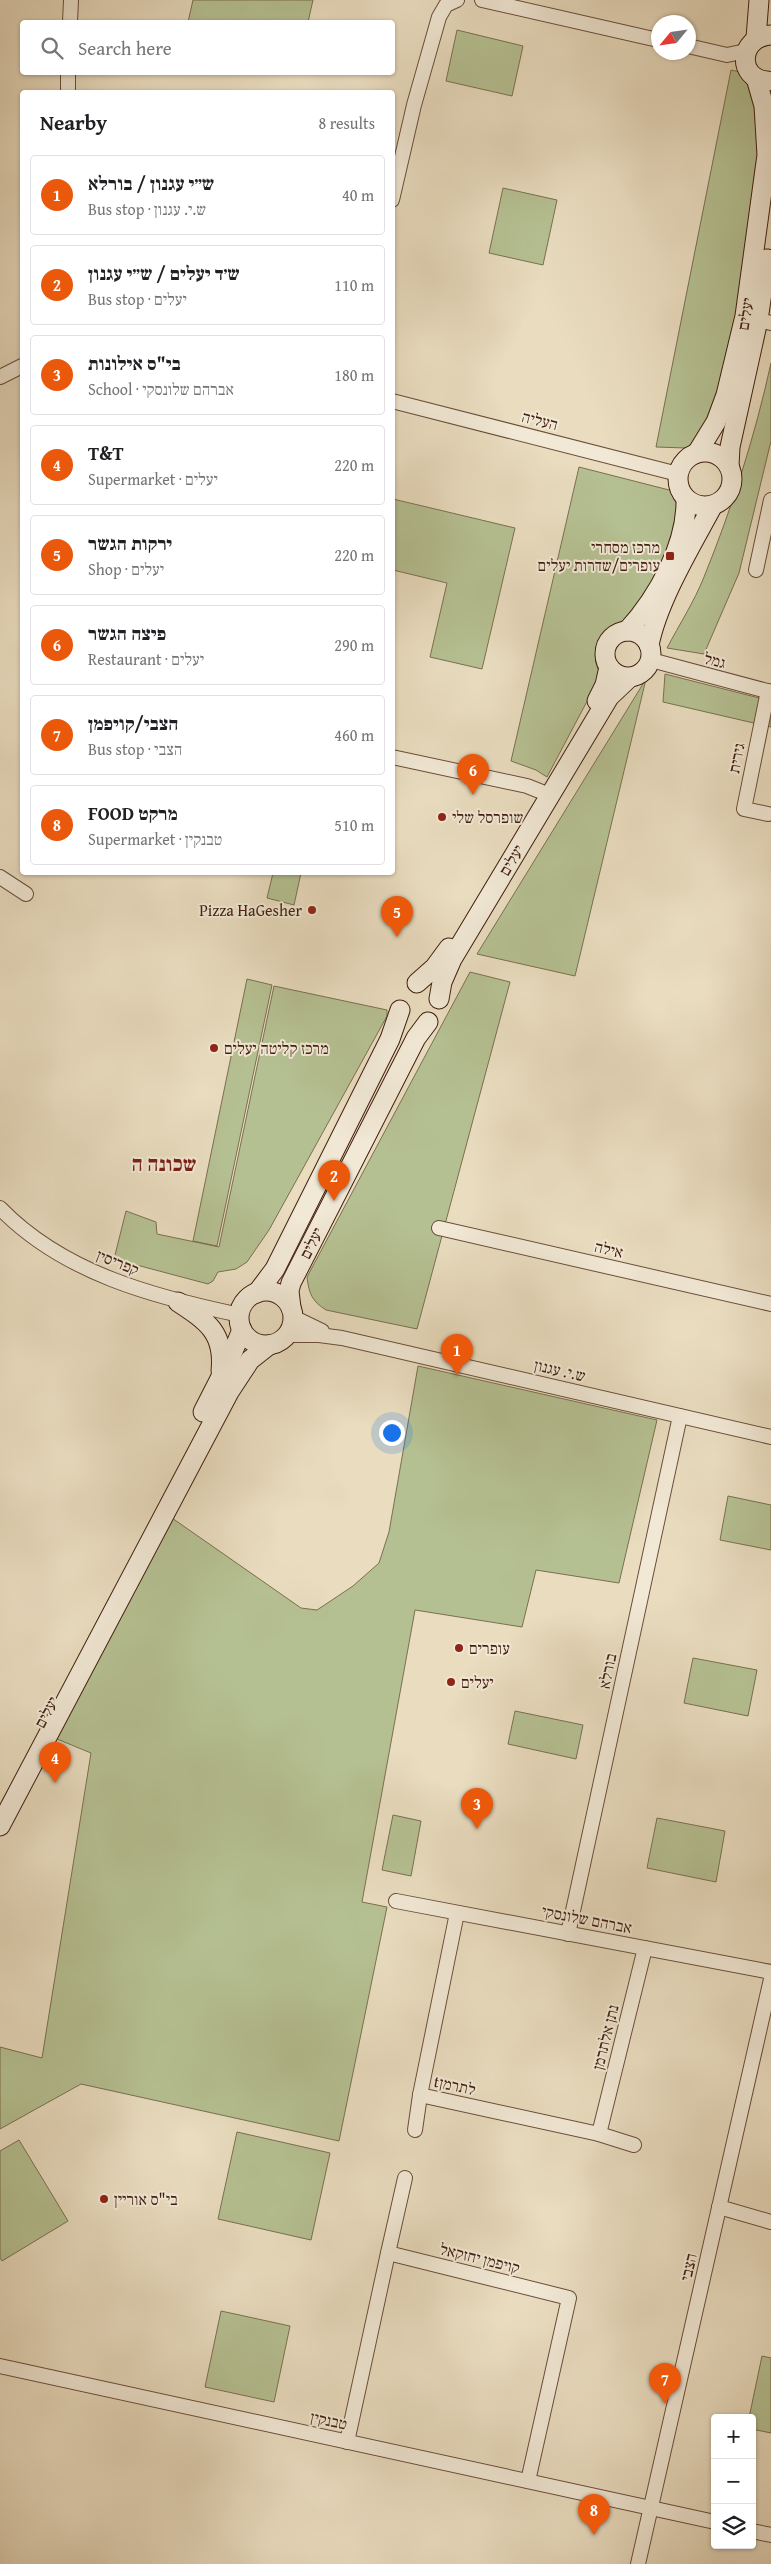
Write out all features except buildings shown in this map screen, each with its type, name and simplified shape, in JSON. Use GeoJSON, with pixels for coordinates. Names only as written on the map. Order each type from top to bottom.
{"type":"FeatureCollection","features":[{"type":"Feature","properties":{"kind":"street"},"geometry":{"type":"LineString","coordinates":[[70,20],[71,0]]}},
{"type":"Feature","properties":{"kind":"street"},"geometry":{"type":"LineString","coordinates":[[395,187],[414,104],[439,17],[446,5],[457,0]]}},
{"type":"Feature","properties":{"kind":"street"},"geometry":{"type":"LineString","coordinates":[[482,0],[651,38]]}},
{"type":"Feature","properties":{"kind":"street"},"geometry":{"type":"LineString","coordinates":[[696,48],[726,55],[758,41],[759,0]]}},
{"type":"Feature","properties":{"kind":"street","name":"יעלים"},"geometry":{"type":"LineString","coordinates":[[696,453],[712,430],[726,395],[745,316],[767,156],[764,80],[747,66],[758,41]]}},
{"type":"Feature","properties":{"kind":"street"},"geometry":{"type":"LineString","coordinates":[[68,75],[68,90]]}},
{"type":"Feature","properties":{"kind":"street","name":"יעלים"},"geometry":{"type":"LineString","coordinates":[[729,466],[732,430],[765,322],[771,227]]}},
{"type":"Feature","properties":{"kind":"street"},"geometry":{"type":"LineString","coordinates":[[0,377],[20,368]]}},
{"type":"Feature","properties":{"kind":"street","name":"העליה"},"geometry":{"type":"LineString","coordinates":[[395,402],[678,474]]}},
{"type":"Feature","properties":{"kind":"street"},"geometry":{"type":"LineString","coordinates":[[704,452],[718,455],[729,466],[732,482],[730,489],[720,502],[713,505],[698,506],[686,499],[679,487],[678,474],[684,461],[696,453],[704,452]]}},
{"type":"Feature","properties":{"kind":"street"},"geometry":{"type":"LineString","coordinates":[[686,499],[683,529],[676,549],[647,606],[627,630],[616,634],[606,645],[604,657],[608,667],[618,675],[628,678],[642,672],[650,652],[658,612],[713,505]]}},
{"type":"Feature","properties":{"kind":"street"},"geometry":{"type":"LineString","coordinates":[[756,570],[771,500]]}},
{"type":"Feature","properties":{"kind":"street"},"geometry":{"type":"LineString","coordinates":[[627,630],[639,633],[650,652]]}},
{"type":"Feature","properties":{"kind":"street","name":"גמל"},"geometry":{"type":"LineString","coordinates":[[650,652],[769,691]]}},
{"type":"Feature","properties":{"kind":"street","name":"יעלים"},"geometry":{"type":"LineString","coordinates":[[417,983],[431,971],[446,953],[602,693],[608,667]]}},
{"type":"Feature","properties":{"kind":"street","name":"יעלים"},"geometry":{"type":"LineString","coordinates":[[440,999],[442,982],[452,958],[609,697],[628,678]]}},
{"type":"Feature","properties":{"kind":"street","name":"גירית"},"geometry":{"type":"LineString","coordinates":[[768,814],[744,809],[769,691]]}},
{"type":"Feature","properties":{"kind":"street"},"geometry":{"type":"LineString","coordinates":[[395,758],[527,786],[542,792]]}},
{"type":"Feature","properties":{"kind":"street"},"geometry":{"type":"LineString","coordinates":[[0,877],[26,894]]}},
{"type":"Feature","properties":{"kind":"street"},"geometry":{"type":"LineString","coordinates":[[417,983],[431,987],[440,999],[436,1015],[428,1022],[417,1024],[410,1021],[400,1010],[401,994],[408,986],[417,983]]}},
{"type":"Feature","properties":{"kind":"street","name":"יעלים"},"geometry":{"type":"LineString","coordinates":[[257,1293],[267,1282],[280,1260],[390,1039],[400,1010]]}},
{"type":"Feature","properties":{"kind":"street","name":"יעלים"},"geometry":{"type":"LineString","coordinates":[[292,1312],[289,1291],[291,1283],[416,1038],[428,1022]]}},
{"type":"Feature","properties":{"kind":"street","name":"קפריסין"},"geometry":{"type":"LineString","coordinates":[[0,1208],[13,1221],[42,1243],[85,1268],[125,1285],[241,1322]]}},
{"type":"Feature","properties":{"kind":"street","name":"אילה"},"geometry":{"type":"LineString","coordinates":[[439,1228],[771,1304]]}},
{"type":"Feature","properties":{"kind":"street"},"geometry":{"type":"LineString","coordinates":[[265,1291],[281,1295],[292,1312],[287,1335],[282,1340],[269,1345],[253,1342],[241,1322],[245,1301],[257,1293],[265,1291]]}},
{"type":"Feature","properties":{"kind":"street"},"geometry":{"type":"LineString","coordinates":[[178,1302],[199,1316],[218,1338],[223,1354],[220,1380]]}},
{"type":"Feature","properties":{"kind":"street","name":"ש.י. עגנון"},"geometry":{"type":"LineString","coordinates":[[292,1312],[303,1323],[342,1338]]}},
{"type":"Feature","properties":{"kind":"street","name":"יעלים"},"geometry":{"type":"LineString","coordinates":[[0,1801],[220,1380],[241,1322]]}},
{"type":"Feature","properties":{"kind":"street","name":"ש.י. עגנון"},"geometry":{"type":"LineString","coordinates":[[287,1335],[319,1335],[342,1338],[771,1438]]}},
{"type":"Feature","properties":{"kind":"street","name":"יעלים"},"geometry":{"type":"LineString","coordinates":[[0,1826],[229,1392],[250,1360],[269,1345]]}},
{"type":"Feature","properties":{"kind":"street","name":"בורלא"},"geometry":{"type":"LineString","coordinates":[[568,1934],[680,1416]]}},
{"type":"Feature","properties":{"kind":"street","name":"אברהם שלונסקי"},"geometry":{"type":"LineString","coordinates":[[396,1901],[771,1972]]}},
{"type":"Feature","properties":{"kind":"street","name":"tלתרמן"},"geometry":{"type":"LineString","coordinates":[[457,1913],[420,2095],[598,2134],[634,2145]]}},
{"type":"Feature","properties":{"kind":"street","name":"נתן אלתרמן"},"geometry":{"type":"LineString","coordinates":[[598,2134],[644,1948]]}},
{"type":"Feature","properties":{"kind":"street","name":"הצבי"},"geometry":{"type":"LineString","coordinates":[[638,2564],[771,1978]]}},
{"type":"Feature","properties":{"kind":"street"},"geometry":{"type":"LineString","coordinates":[[415,2130],[420,2095]]}},
{"type":"Feature","properties":{"kind":"street"},"geometry":{"type":"LineString","coordinates":[[347,2442],[405,2178]]}},
{"type":"Feature","properties":{"kind":"street"},"geometry":{"type":"LineString","coordinates":[[719,2207],[771,2222]]}},
{"type":"Feature","properties":{"kind":"street","name":"קויפמן יחזקאל"},"geometry":{"type":"LineString","coordinates":[[388,2253],[569,2298],[528,2481]]}},
{"type":"Feature","properties":{"kind":"street","name":"טבנקין"},"geometry":{"type":"LineString","coordinates":[[0,2366],[711,2521]]}},
{"type":"Feature","properties":{"kind":"street"},"geometry":{"type":"LineString","coordinates":[[756,2532],[771,2535]]}},
{"type":"Feature","properties":{"kind":"green space"},"geometry":{"type":"Polygon","coordinates":[[[193,0],[313,0],[308,20],[188,20],[193,0]]]}},
{"type":"Feature","properties":{"kind":"green space"},"geometry":{"type":"Polygon","coordinates":[[[457,30],[523,46],[512,96],[446,81],[457,30]]]}},
{"type":"Feature","properties":{"kind":"green space"},"geometry":{"type":"Polygon","coordinates":[[[731,70],[761,77],[762,140],[738,307],[714,417],[702,439],[686,448],[656,447],[731,70]]]}},
{"type":"Feature","properties":{"kind":"green space"},"geometry":{"type":"Polygon","coordinates":[[[503,188],[557,200],[543,265],[489,253],[503,188]]]}},
{"type":"Feature","properties":{"kind":"green space"},"geometry":{"type":"Polygon","coordinates":[[[771,363],[771,441],[739,573],[704,654],[667,648],[700,586],[724,525],[750,445],[771,363]]]}},
{"type":"Feature","properties":{"kind":"green space"},"geometry":{"type":"Polygon","coordinates":[[[579,467],[677,492],[683,503],[677,534],[631,621],[621,623],[605,632],[596,647],[595,656],[601,675],[547,777],[536,770],[511,761],[579,467]]]}},
{"type":"Feature","properties":{"kind":"green space"},"geometry":{"type":"Polygon","coordinates":[[[395,499],[515,528],[482,669],[430,657],[447,583],[395,570],[395,499]]]}},
{"type":"Feature","properties":{"kind":"green space"},"geometry":{"type":"Polygon","coordinates":[[[665,674],[771,701],[771,727],[663,702],[665,674]]]}},
{"type":"Feature","properties":{"kind":"green space"},"geometry":{"type":"Polygon","coordinates":[[[646,679],[575,976],[477,954],[646,679]]]}},
{"type":"Feature","properties":{"kind":"green space"},"geometry":{"type":"Polygon","coordinates":[[[273,875],[301,875],[294,905],[267,898],[273,875]]]}},
{"type":"Feature","properties":{"kind":"green space"},"geometry":{"type":"Polygon","coordinates":[[[470,972],[510,982],[417,1329],[326,1310],[312,1296],[307,1277],[470,972]]]}},
{"type":"Feature","properties":{"kind":"green space"},"geometry":{"type":"Polygon","coordinates":[[[247,979],[272,985],[217,1246],[193,1241],[247,979]]]}},
{"type":"Feature","properties":{"kind":"green space"},"geometry":{"type":"Polygon","coordinates":[[[274,986],[387,1010],[387,1016],[269,1230],[247,1262],[236,1269],[218,1272],[213,1281],[208,1284],[114,1259],[126,1211],[156,1222],[157,1234],[219,1247],[274,986]]]}},
{"type":"Feature","properties":{"kind":"green space"},"geometry":{"type":"Polygon","coordinates":[[[418,1366],[657,1420],[619,1583],[536,1570],[522,1627],[415,1610],[362,1902],[387,1907],[339,2141],[81,2084],[0,2129],[0,2047],[42,2058],[91,1753],[57,1739],[172,1518],[301,1608],[317,1610],[353,1586],[379,1563],[389,1532],[418,1366]]]}},
{"type":"Feature","properties":{"kind":"green space"},"geometry":{"type":"Polygon","coordinates":[[[728,1496],[771,1505],[771,1550],[720,1540],[728,1496]]]}},
{"type":"Feature","properties":{"kind":"green space"},"geometry":{"type":"Polygon","coordinates":[[[693,1658],[757,1670],[748,1716],[684,1703],[693,1658]]]}},
{"type":"Feature","properties":{"kind":"green space"},"geometry":{"type":"Polygon","coordinates":[[[515,1711],[583,1725],[576,1759],[508,1744],[515,1711]]]}},
{"type":"Feature","properties":{"kind":"green space"},"geometry":{"type":"Polygon","coordinates":[[[393,1815],[421,1821],[411,1876],[382,1870],[393,1815]]]}},
{"type":"Feature","properties":{"kind":"green space"},"geometry":{"type":"Polygon","coordinates":[[[657,1818],[725,1831],[716,1882],[647,1868],[657,1818]]]}},
{"type":"Feature","properties":{"kind":"green space"},"geometry":{"type":"Polygon","coordinates":[[[237,2132],[330,2153],[311,2240],[218,2219],[237,2132]]]}},
{"type":"Feature","properties":{"kind":"green space"},"geometry":{"type":"Polygon","coordinates":[[[19,2140],[68,2221],[2,2261],[0,2258],[0,2151],[19,2140]]]}},
{"type":"Feature","properties":{"kind":"green space"},"geometry":{"type":"Polygon","coordinates":[[[221,2311],[290,2326],[274,2402],[205,2387],[221,2311]]]}},
{"type":"Feature","properties":{"kind":"green space"},"geometry":{"type":"Polygon","coordinates":[[[762,2356],[771,2358],[771,2433],[756,2430],[756,2414],[750,2414],[762,2356]]]}},
{"type":"Feature","properties":{"kind":"place","name":"מרכז מסחרי עופרים/שדרות יעלים"},"geometry":{"type":"Point","coordinates":[670,556]}},
{"type":"Feature","properties":{"kind":"place","name":"פיצה הגשר"},"geometry":{"type":"Point","coordinates":[473,795]}},
{"type":"Feature","properties":{"kind":"place","name":"שופרסל שלי"},"geometry":{"type":"Point","coordinates":[442,817]}},
{"type":"Feature","properties":{"kind":"place","name":"Pizza HaGesher"},"geometry":{"type":"Point","coordinates":[312,910]}},
{"type":"Feature","properties":{"kind":"place","name":"ירקות הגשר"},"geometry":{"type":"Point","coordinates":[397,937]}},
{"type":"Feature","properties":{"kind":"place","name":"מרכז קליטה יעלים"},"geometry":{"type":"Point","coordinates":[214,1048]}},
{"type":"Feature","properties":{"kind":"place","name":"ש׳ד יעלים / ש״י עגנון"},"geometry":{"type":"Point","coordinates":[334,1201]}},
{"type":"Feature","properties":{"kind":"place","name":"ש״י עגנון / בורלא"},"geometry":{"type":"Point","coordinates":[457,1375]}},
{"type":"Feature","properties":{"kind":"place","name":"עופרים"},"geometry":{"type":"Point","coordinates":[459,1648]}},
{"type":"Feature","properties":{"kind":"place","name":"יעלים"},"geometry":{"type":"Point","coordinates":[451,1682]}},
{"type":"Feature","properties":{"kind":"place","name":"T&T"},"geometry":{"type":"Point","coordinates":[55,1783]}},
{"type":"Feature","properties":{"kind":"place","name":"בי\"ס אילונות"},"geometry":{"type":"Point","coordinates":[477,1829]}},
{"type":"Feature","properties":{"kind":"place","name":"בי\"ס אוריין"},"geometry":{"type":"Point","coordinates":[104,2199]}},
{"type":"Feature","properties":{"kind":"place","name":"הצבי/קויפמן"},"geometry":{"type":"Point","coordinates":[665,2404]}},
{"type":"Feature","properties":{"kind":"place","name":"FOOD מרקט"},"geometry":{"type":"Point","coordinates":[594,2535]}},
{"type":"Feature","properties":{"kind":"district","name":"שכונה ה"},"geometry":{"type":"Point","coordinates":[164,1164]}}]}
